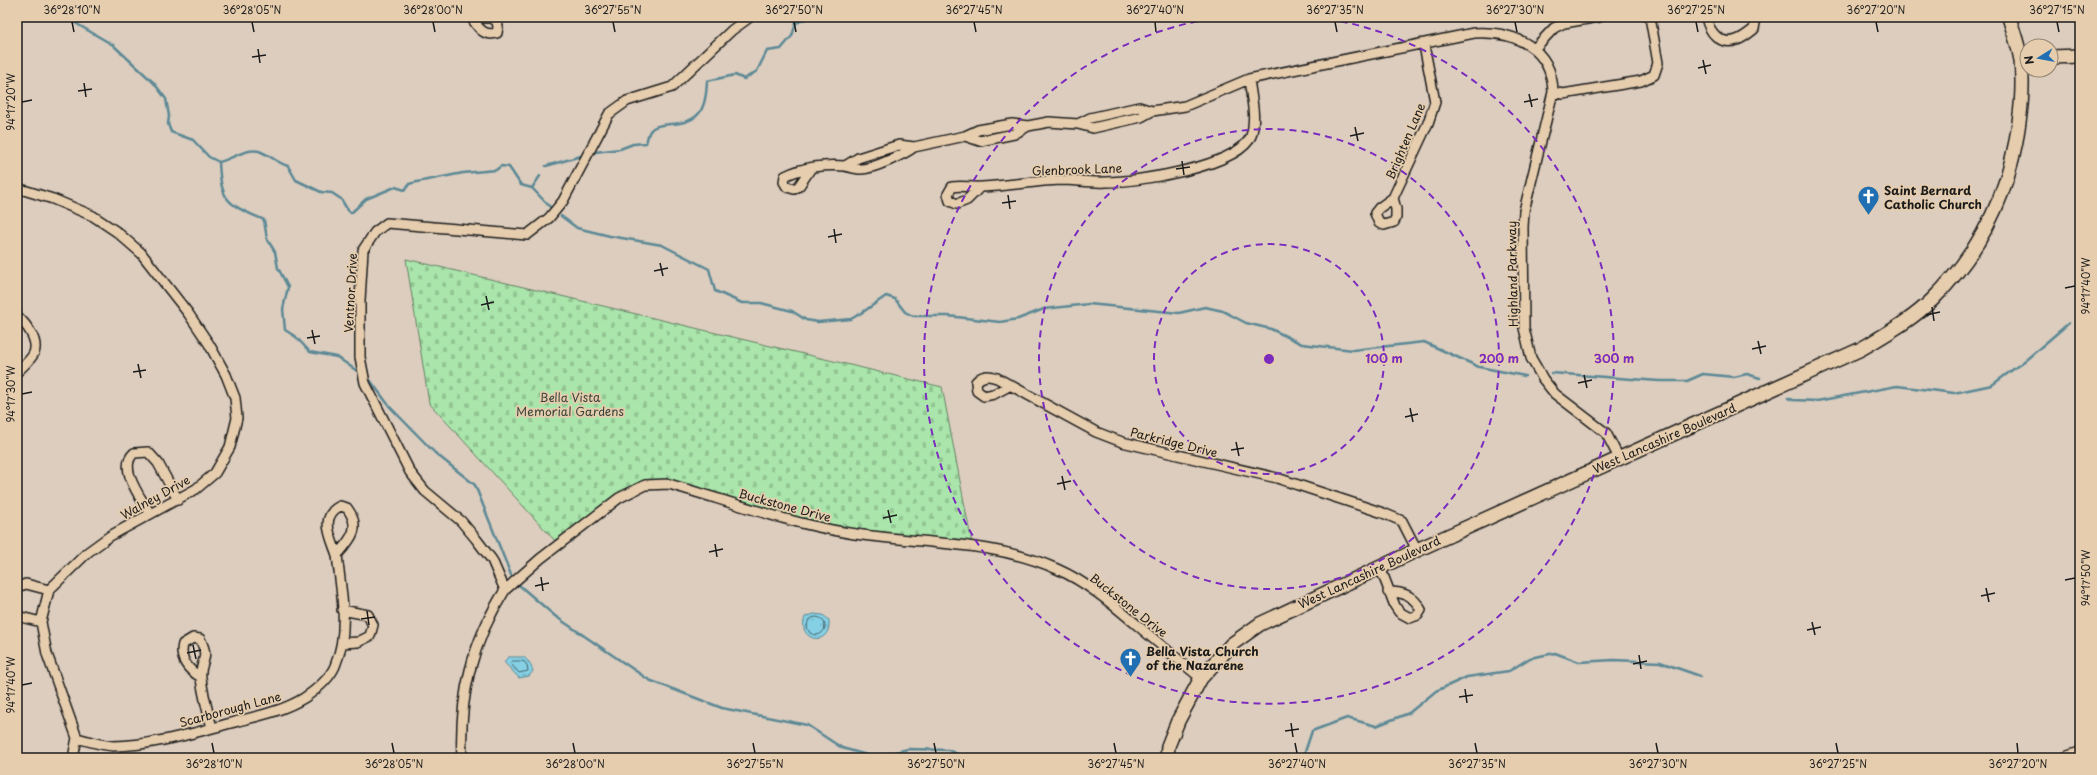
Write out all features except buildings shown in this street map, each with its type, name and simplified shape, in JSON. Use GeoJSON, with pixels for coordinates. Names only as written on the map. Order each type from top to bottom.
{"type":"FeatureCollection","features":[{"type":"Feature","properties":{"kind":"main road","name":"West Lancashire Boulevard"},"geometry":{"type":"LineString","coordinates":[[2009,17],[2019,46]]}},
{"type":"Feature","properties":{"kind":"main road"},"geometry":{"type":"LineString","coordinates":[[2059,57],[2080,56]]}},
{"type":"Feature","properties":{"kind":"main road","name":"West Lancashire Boulevard"},"geometry":{"type":"LineString","coordinates":[[1167,758],[1168,746],[1178,721],[1201,678],[1232,644],[1260,624],[1417,550],[1861,349],[1899,327],[1932,300],[1954,276],[1983,235],[2002,197],[2015,151],[2023,78]]}},
{"type":"Feature","properties":{"kind":"main road"},"geometry":{"type":"LineString","coordinates":[[2068,758],[2080,754]]}},
{"type":"Feature","properties":{"kind":"street","name":"Ventnor Drive"},"geometry":{"type":"LineString","coordinates":[[505,590],[492,560],[476,538],[461,521],[425,491],[410,472],[365,383],[360,357],[360,300],[363,250],[375,232],[388,223],[527,235],[549,218],[563,201],[609,114],[627,101],[672,87],[732,30],[750,17]]}},
{"type":"Feature","properties":{"kind":"street"},"geometry":{"type":"LineString","coordinates":[[811,168],[830,165],[845,166],[858,158],[900,145],[914,147],[965,136],[978,130],[1012,124],[1028,126],[1049,122],[1078,124],[1093,128],[1141,117],[1152,110],[1185,106],[1249,79],[1424,45],[1474,33],[1486,32],[1510,37],[1535,48],[1554,28],[1564,23],[1599,17]]}},
{"type":"Feature","properties":{"kind":"street"},"geometry":{"type":"LineString","coordinates":[[1553,92],[1564,94],[1641,81],[1654,75],[1658,62],[1650,17]]}},
{"type":"Feature","properties":{"kind":"street"},"geometry":{"type":"LineString","coordinates":[[1706,17],[1708,29],[1713,35],[1726,41],[1737,40],[1754,29],[1756,17]]}},
{"type":"Feature","properties":{"kind":"street","name":"Brighten Lane"},"geometry":{"type":"LineString","coordinates":[[1392,198],[1428,123],[1434,102],[1424,45]]}},
{"type":"Feature","properties":{"kind":"street","name":"Highland Parkway"},"geometry":{"type":"LineString","coordinates":[[1535,48],[1546,63],[1552,80],[1553,92],[1524,211],[1524,328],[1531,358],[1543,379],[1555,394],[1606,433],[1619,458]]}},
{"type":"Feature","properties":{"kind":"street","name":"Glenbrook Lane"},"geometry":{"type":"LineString","coordinates":[[979,188],[1060,180],[1106,182],[1159,176],[1204,166],[1242,147],[1251,136],[1254,121],[1249,79]]}},
{"type":"Feature","properties":{"kind":"street","name":"Walney Drive"},"geometry":{"type":"LineString","coordinates":[[17,188],[52,199],[93,216],[117,232],[141,253],[210,344],[226,375],[235,398],[237,418],[230,447],[215,473],[196,489],[178,500],[110,536],[88,552],[49,590]]}},
{"type":"Feature","properties":{"kind":"street"},"geometry":{"type":"LineString","coordinates":[[17,316],[30,331],[35,342],[34,352],[17,372]]}},
{"type":"Feature","properties":{"kind":"street","name":"Parkridge Drive"},"geometry":{"type":"LineString","coordinates":[[1009,386],[1096,432],[1122,442],[1277,478],[1383,513],[1402,521],[1417,550]]}},
{"type":"Feature","properties":{"kind":"street"},"geometry":{"type":"LineString","coordinates":[[150,514],[129,475],[128,462],[134,453],[148,452],[158,463],[178,500]]}},
{"type":"Feature","properties":{"kind":"street","name":"Buckstone Drive"},"geometry":{"type":"LineString","coordinates":[[505,590],[540,559],[619,498],[645,485],[669,484],[815,527],[886,538],[991,550],[1036,560],[1058,569],[1087,586],[1121,611],[1201,678]]}},
{"type":"Feature","properties":{"kind":"street","name":"Scarborough Lane"},"geometry":{"type":"LineString","coordinates":[[77,738],[111,746],[140,744],[212,728],[281,709],[304,698],[324,683],[335,667],[343,643],[342,610],[336,555],[327,520],[330,514],[340,506],[347,508],[352,515],[355,530],[336,555]]}},
{"type":"Feature","properties":{"kind":"street"},"geometry":{"type":"LineString","coordinates":[[1380,567],[1388,592]]}},
{"type":"Feature","properties":{"kind":"street"},"geometry":{"type":"LineString","coordinates":[[17,587],[26,584],[49,590],[41,622],[47,654],[77,738],[74,758]]}},
{"type":"Feature","properties":{"kind":"street"},"geometry":{"type":"LineString","coordinates":[[462,758],[463,706],[466,682],[484,627],[505,590]]}},
{"type":"Feature","properties":{"kind":"street"},"geometry":{"type":"LineString","coordinates":[[342,610],[368,615],[373,625],[370,636],[358,642],[343,643]]}},
{"type":"Feature","properties":{"kind":"street"},"geometry":{"type":"LineString","coordinates":[[17,616],[41,622]]}},
{"type":"Feature","properties":{"kind":"street"},"geometry":{"type":"LineString","coordinates":[[200,676],[212,728]]}},
{"type":"Feature","properties":{"kind":"green space","name":"Bella Vista Memorial Gardens"},"geometry":{"type":"Polygon","coordinates":[[[406,259],[942,387],[972,544],[844,529],[811,522],[735,499],[665,481],[652,480],[636,484],[557,543],[429,403],[406,259]]]}},
{"type":"Feature","properties":{"kind":"water"},"geometry":{"type":"Polygon","coordinates":[[[814,614],[823,615],[829,620],[828,629],[825,635],[820,638],[809,636],[805,632],[805,617],[814,614]]]}},
{"type":"Feature","properties":{"kind":"water"},"geometry":{"type":"Polygon","coordinates":[[[508,657],[524,657],[530,663],[533,671],[529,676],[519,678],[504,662],[508,657]]]}},
{"type":"Feature","properties":{"kind":"waterway"},"geometry":{"type":"LineString","coordinates":[[65,17],[113,45],[154,83],[166,99],[169,116],[168,124],[171,132],[193,140],[209,157],[219,162],[244,152],[254,150],[259,151],[288,166],[296,180],[321,192],[332,193],[341,199],[351,213],[366,199],[395,187],[405,190],[409,184],[417,182],[463,173],[496,170],[501,166],[509,167],[521,185],[532,188],[551,208]]}},
{"type":"Feature","properties":{"kind":"waterway"},"geometry":{"type":"LineString","coordinates":[[795,17],[796,23]]}},
{"type":"Feature","properties":{"kind":"waterway"},"geometry":{"type":"LineString","coordinates":[[595,152],[620,149],[633,144],[646,143],[649,132],[656,126],[689,121],[700,112],[703,106],[707,81],[735,75],[744,79],[757,71],[767,51],[781,49],[792,36],[796,23],[809,17]]}},
{"type":"Feature","properties":{"kind":"waterway"},"geometry":{"type":"LineString","coordinates":[[546,166],[581,156]]}},
{"type":"Feature","properties":{"kind":"waterway"},"geometry":{"type":"LineString","coordinates":[[219,162],[222,186],[229,200],[242,210],[264,220],[267,239],[275,252],[278,268],[288,287],[283,309],[285,330],[296,337],[310,352],[337,357],[357,371]]}},
{"type":"Feature","properties":{"kind":"waterway"},"geometry":{"type":"LineString","coordinates":[[532,188],[540,176]]}},
{"type":"Feature","properties":{"kind":"waterway"},"geometry":{"type":"LineString","coordinates":[[561,216],[577,228],[610,236],[662,245],[709,269],[715,291],[742,303],[761,303],[792,311],[806,320],[818,322],[851,319],[886,296],[895,299],[905,312],[913,316],[948,316],[1000,322],[1018,319],[1044,309],[1089,304],[1179,313],[1205,307],[1223,311],[1246,323],[1271,329],[1302,344],[1353,350],[1424,342],[1479,367],[1525,376]]}},
{"type":"Feature","properties":{"kind":"waterway"},"geometry":{"type":"LineString","coordinates":[[1788,398],[1793,400],[1817,401],[1897,386],[1954,393],[1992,385],[2027,359],[2069,323]]}},
{"type":"Feature","properties":{"kind":"waterway"},"geometry":{"type":"LineString","coordinates":[[1551,373],[1659,381],[1687,381],[1703,374],[1734,377],[1747,374],[1760,378]]}},
{"type":"Feature","properties":{"kind":"waterway"},"geometry":{"type":"LineString","coordinates":[[370,380],[390,407],[435,453],[475,485],[511,575]]}},
{"type":"Feature","properties":{"kind":"waterway"},"geometry":{"type":"LineString","coordinates":[[519,585],[555,616],[649,680],[722,708],[807,725],[842,748],[874,757],[908,749],[948,750],[966,758]]}},
{"type":"Feature","properties":{"kind":"waterway"},"geometry":{"type":"LineString","coordinates":[[1303,758],[1312,731],[1347,718],[1376,726],[1409,713],[1436,691],[1467,677],[1509,671],[1530,658],[1555,653],[1579,662],[1614,660],[1660,662],[1700,676]]}},
{"type":"Feature","properties":{"kind":"place","name":"Saint Bernard Catholic Church"},"geometry":{"type":"Point","coordinates":[1869,216]}},
{"type":"Feature","properties":{"kind":"place","name":"Bella Vista Church of the Nazarene"},"geometry":{"type":"Point","coordinates":[1131,678]}}]}
